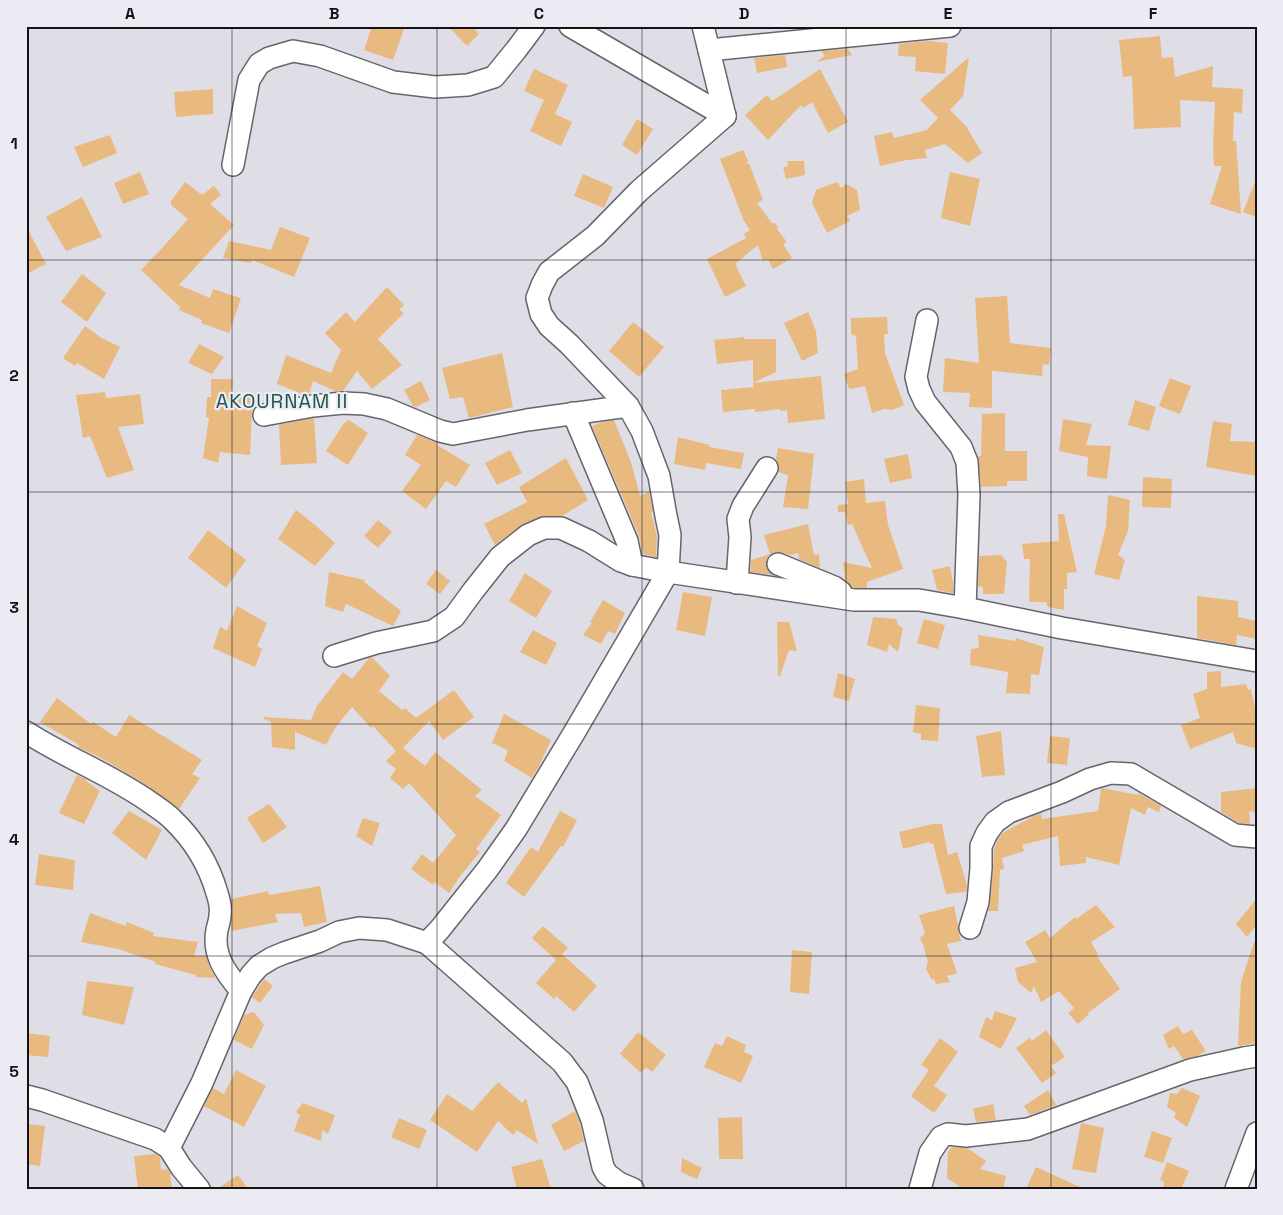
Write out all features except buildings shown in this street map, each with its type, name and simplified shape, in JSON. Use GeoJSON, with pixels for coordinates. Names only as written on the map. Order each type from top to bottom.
{"type":"FeatureCollection","features":[{"type":"Feature","properties":{"kind":"street"},"geometry":{"type":"LineString","coordinates":[[233,165],[249,80],[259,64],[269,58],[292,51],[320,56],[393,82],[435,87],[468,85],[494,77],[534,26]]}},
{"type":"Feature","properties":{"kind":"street"},"geometry":{"type":"LineString","coordinates":[[570,26],[724,116]]}},
{"type":"Feature","properties":{"kind":"street"},"geometry":{"type":"LineString","coordinates":[[703,26],[724,116]]}},
{"type":"Feature","properties":{"kind":"street"},"geometry":{"type":"LineString","coordinates":[[709,50],[950,26]]}},
{"type":"Feature","properties":{"kind":"street"},"geometry":{"type":"LineString","coordinates":[[428,943],[481,877],[516,829],[668,572],[670,535],[659,476],[642,430],[628,406],[569,344],[549,326],[540,314],[537,298],[549,272],[594,236],[639,190],[724,116]]}},
{"type":"Feature","properties":{"kind":"street"},"geometry":{"type":"LineString","coordinates":[[927,320],[916,377],[919,389],[925,402],[962,446],[967,462],[969,495],[965,608]]}},
{"type":"Feature","properties":{"kind":"street"},"geometry":{"type":"LineString","coordinates":[[264,416],[343,402],[364,404],[387,409],[440,432],[453,434],[527,420],[628,406]]}},
{"type":"Feature","properties":{"kind":"street"},"geometry":{"type":"LineString","coordinates":[[573,413],[627,541],[632,565]]}},
{"type":"Feature","properties":{"kind":"street"},"geometry":{"type":"LineString","coordinates":[[737,583],[740,538],[738,518],[743,506],[767,468]]}},
{"type":"Feature","properties":{"kind":"street"},"geometry":{"type":"LineString","coordinates":[[334,656],[376,643],[433,631],[454,617],[500,557],[528,535],[544,528],[561,528],[589,541],[621,561],[668,572],[854,600],[919,600],[1062,628],[1257,661]]}},
{"type":"Feature","properties":{"kind":"street"},"geometry":{"type":"LineString","coordinates":[[778,564],[834,587],[854,600]]}},
{"type":"Feature","properties":{"kind":"street"},"geometry":{"type":"LineString","coordinates":[[26,732],[133,790],[171,817],[186,833],[207,868],[218,894],[221,916],[216,932],[216,946],[225,971],[241,991]]}},
{"type":"Feature","properties":{"kind":"street"},"geometry":{"type":"LineString","coordinates":[[970,928],[978,902],[981,846],[995,822],[1009,812],[1111,772],[1131,774],[1235,835],[1257,837]]}},
{"type":"Feature","properties":{"kind":"street"},"geometry":{"type":"LineString","coordinates":[[169,1148],[202,1083],[241,991],[259,966],[272,958],[320,941],[339,932],[359,928],[387,930],[428,943],[562,1062],[578,1082],[592,1120],[603,1167],[618,1183],[634,1189]]}},
{"type":"Feature","properties":{"kind":"street"},"geometry":{"type":"LineString","coordinates":[[920,1189],[930,1153],[942,1137],[948,1134],[966,1136],[1028,1129],[1190,1070],[1257,1056]]}},
{"type":"Feature","properties":{"kind":"street"},"geometry":{"type":"LineString","coordinates":[[26,1096],[155,1138],[169,1148],[181,1167],[199,1189]]}},
{"type":"Feature","properties":{"kind":"street"},"geometry":{"type":"LineString","coordinates":[[1236,1189],[1257,1133]]}},
{"type":"Feature","properties":{"kind":"district","name":"AKOURNAM II"},"geometry":{"type":"Point","coordinates":[282,401]}}]}
